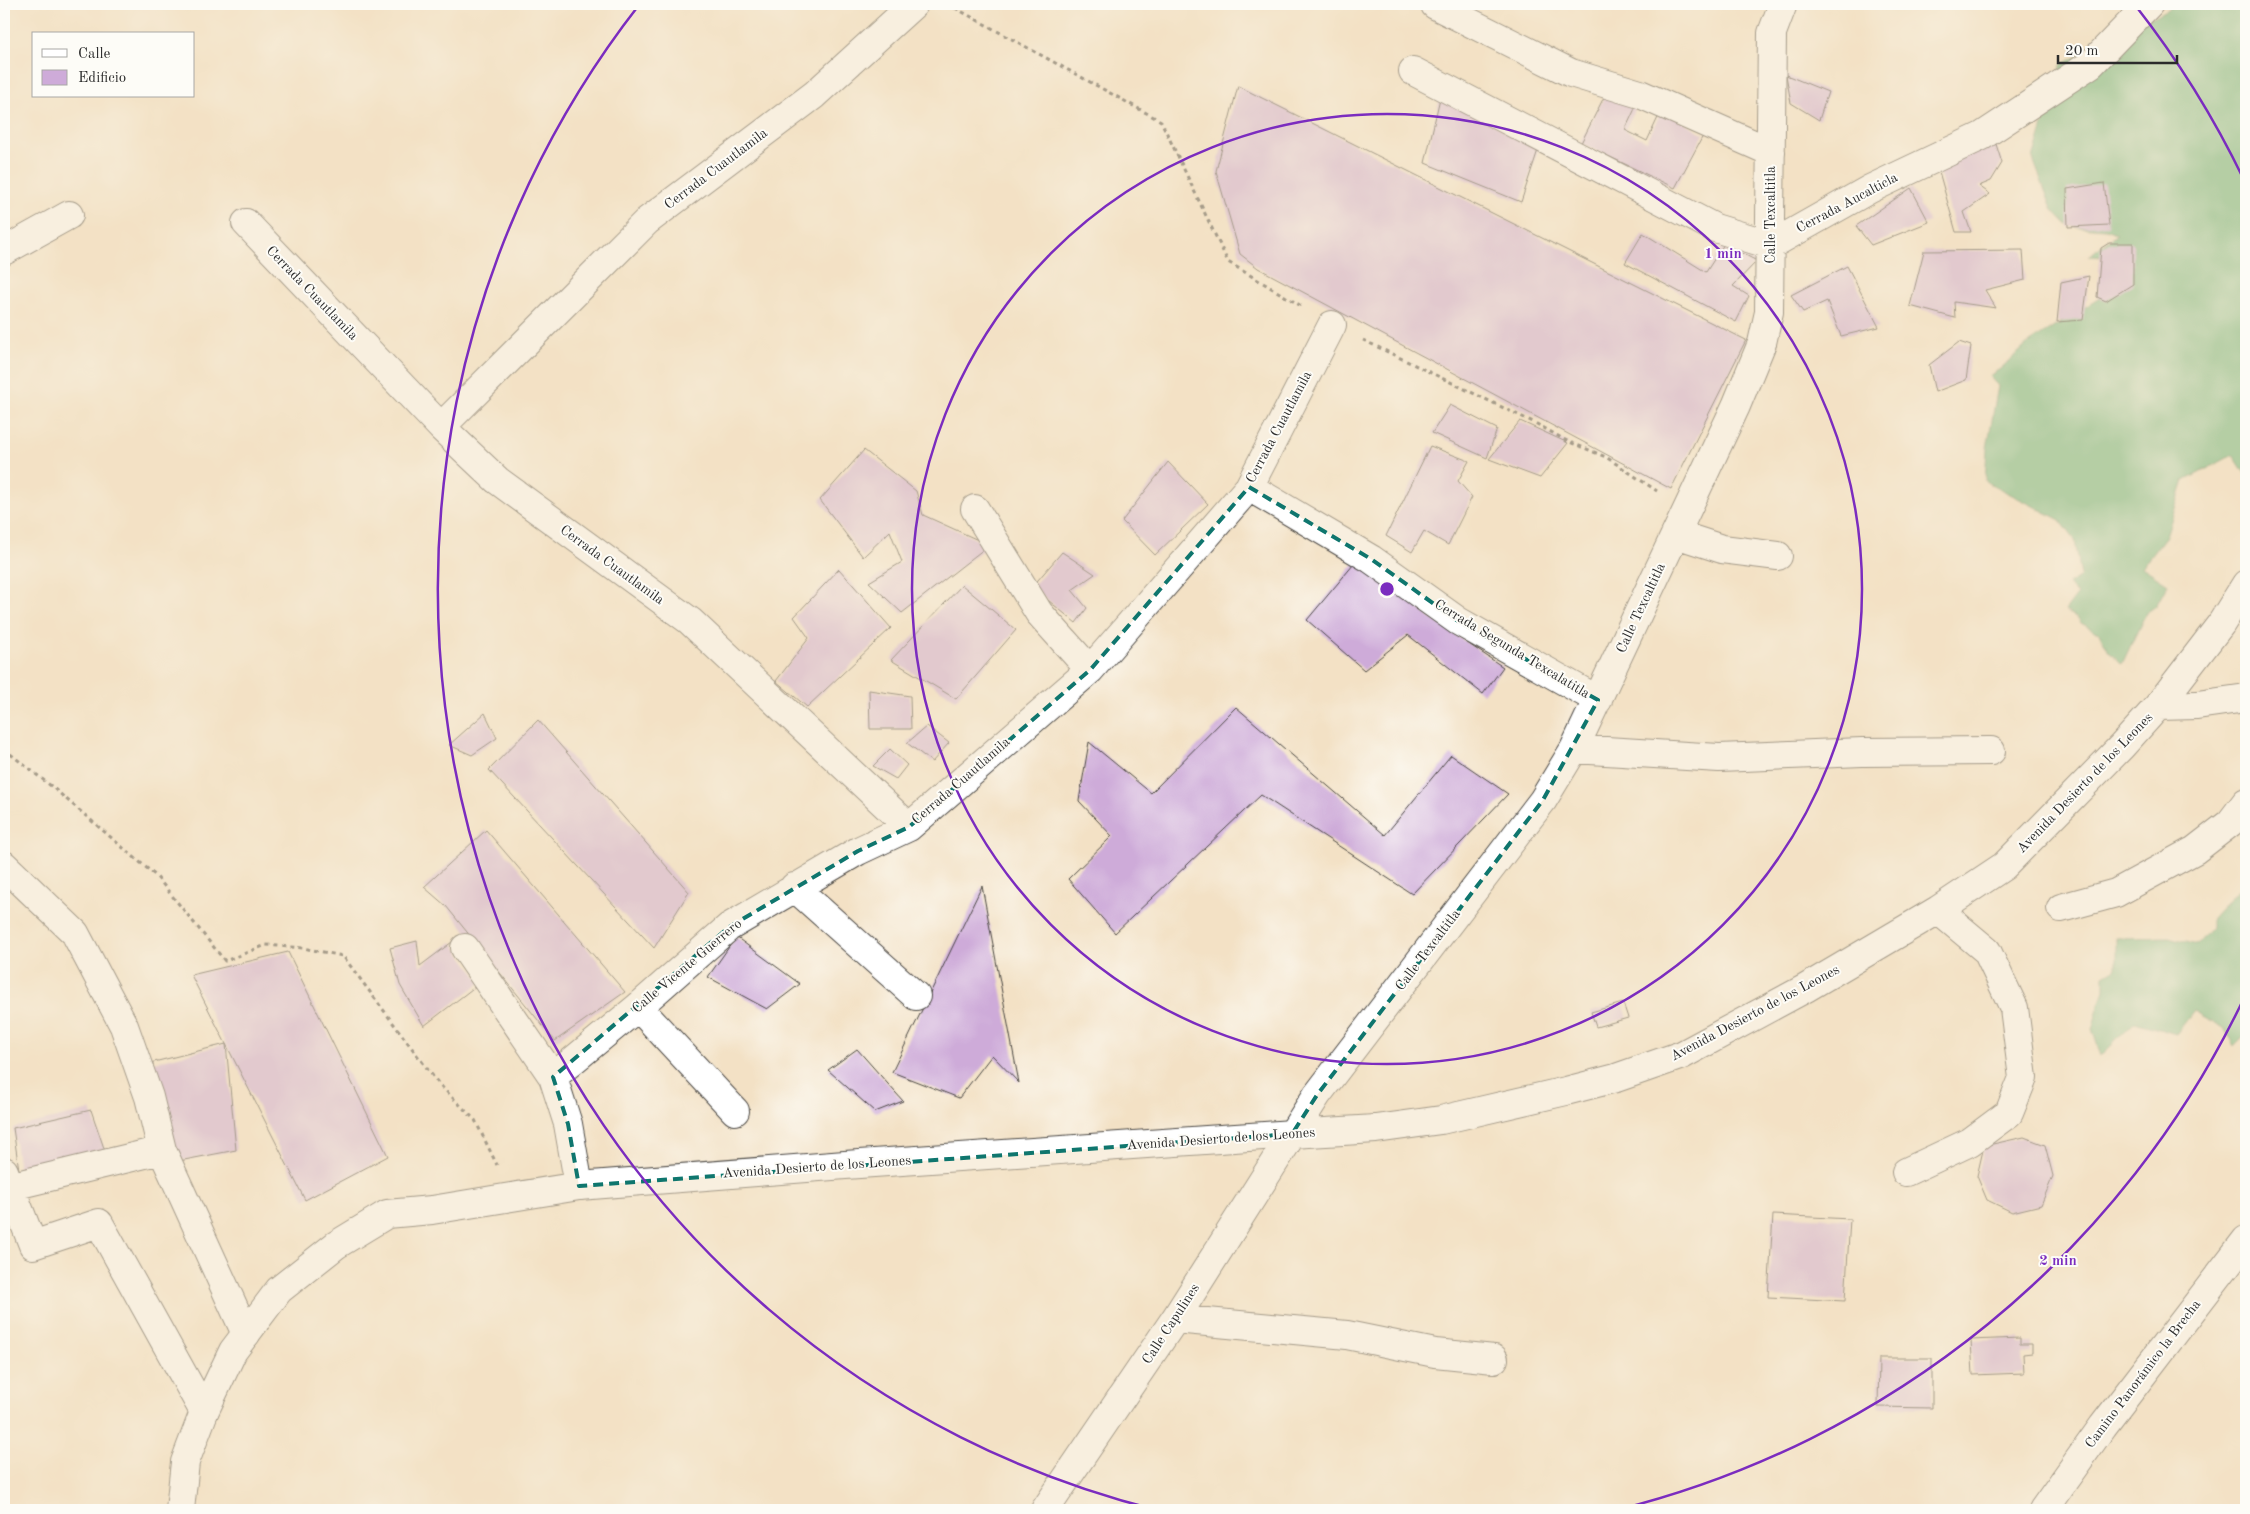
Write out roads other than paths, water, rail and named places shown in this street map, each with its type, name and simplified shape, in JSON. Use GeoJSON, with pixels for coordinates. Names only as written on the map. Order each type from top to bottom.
{"type":"FeatureCollection","features":[{"type":"Feature","properties":{"kind":"street","name":"Cerrada Cuautlamila"},"geometry":{"type":"LineString","coordinates":[[441,427],[647,222],[814,95],[914,4]]}},
{"type":"Feature","properties":{"kind":"street","name":"Calle Texcaltitla"},"geometry":{"type":"LineString","coordinates":[[1292,1134],[1317,1096],[1543,800],[1574,749],[1736,406],[1762,343],[1769,312],[1772,34],[1783,4]]}},
{"type":"Feature","properties":{"kind":"street","name":"Cerrada Aucalticla"},"geometry":{"type":"LineString","coordinates":[[1771,245],[1870,188],[1982,136],[2090,64],[2149,4]]}},
{"type":"Feature","properties":{"kind":"street"},"geometry":{"type":"LineString","coordinates":[[1435,5],[1571,73],[1640,94],[1771,152]]}},
{"type":"Feature","properties":{"kind":"street"},"geometry":{"type":"LineString","coordinates":[[1413,71],[1715,228],[1771,245]]}},
{"type":"Feature","properties":{"kind":"street"},"geometry":{"type":"LineString","coordinates":[[4,251],[69,214]]}},
{"type":"Feature","properties":{"kind":"street","name":"Cerrada Cuautlamila"},"geometry":{"type":"LineString","coordinates":[[246,224],[441,427],[497,480],[690,621],[909,827],[1090,670],[1249,486],[1332,325]]}},
{"type":"Feature","properties":{"kind":"street","name":"Cerrada Segunda Texcalatitla"},"geometry":{"type":"LineString","coordinates":[[1249,486],[1371,559],[1458,621],[1598,700]]}},
{"type":"Feature","properties":{"kind":"street"},"geometry":{"type":"LineString","coordinates":[[975,509],[1040,613],[1090,670]]}},
{"type":"Feature","properties":{"kind":"street"},"geometry":{"type":"LineString","coordinates":[[1676,534],[1722,549],[1778,556]]}},
{"type":"Feature","properties":{"kind":"street","name":"Avenida Desierto de los Leones"},"geometry":{"type":"LineString","coordinates":[[180,1510],[185,1462],[204,1412],[233,1351],[279,1290],[336,1245],[387,1214],[432,1210],[579,1186],[846,1164],[1376,1129],[1441,1120],[1566,1092],[1616,1078],[1682,1055],[1806,988],[1938,910],[2004,866],[2122,746],[2158,706],[2221,624],[2246,584]]}},
{"type":"Feature","properties":{"kind":"street"},"geometry":{"type":"LineString","coordinates":[[2158,706],[2197,705],[2246,698]]}},
{"type":"Feature","properties":{"kind":"street"},"geometry":{"type":"LineString","coordinates":[[1574,749],[1719,758],[1862,752],[1991,751]]}},
{"type":"Feature","properties":{"kind":"street"},"geometry":{"type":"LineString","coordinates":[[2061,908],[2116,893],[2195,850],[2230,823],[2246,802]]}},
{"type":"Feature","properties":{"kind":"street","name":"Calle Vicente Guerrero"},"geometry":{"type":"LineString","coordinates":[[553,1077],[638,1008],[729,927],[858,851],[909,827]]}},
{"type":"Feature","properties":{"kind":"street"},"geometry":{"type":"LineString","coordinates":[[4,865],[75,933],[124,1026],[149,1096],[162,1150],[246,1334]]}},
{"type":"Feature","properties":{"kind":"street"},"geometry":{"type":"LineString","coordinates":[[794,887],[916,996]]}},
{"type":"Feature","properties":{"kind":"street"},"geometry":{"type":"LineString","coordinates":[[1906,1172],[1970,1142],[2008,1113],[2023,1078],[2014,1008],[1987,951],[1938,910]]}},
{"type":"Feature","properties":{"kind":"street"},"geometry":{"type":"LineString","coordinates":[[465,948],[553,1077],[568,1124],[579,1186]]}},
{"type":"Feature","properties":{"kind":"street"},"geometry":{"type":"LineString","coordinates":[[638,1008],[735,1111]]}},
{"type":"Feature","properties":{"kind":"street","name":"Calle Capulines"},"geometry":{"type":"LineString","coordinates":[[1045,1510],[1175,1319],[1292,1134]]}},
{"type":"Feature","properties":{"kind":"street"},"geometry":{"type":"LineString","coordinates":[[162,1150],[6,1182],[33,1245],[99,1223],[204,1412]]}},
{"type":"Feature","properties":{"kind":"street","name":"Camino Panorámico la Brecha"},"geometry":{"type":"LineString","coordinates":[[2042,1510],[2103,1426],[2246,1240]]}},
{"type":"Feature","properties":{"kind":"street"},"geometry":{"type":"LineString","coordinates":[[1175,1319],[1347,1335],[1435,1353],[1494,1359]]}}]}
